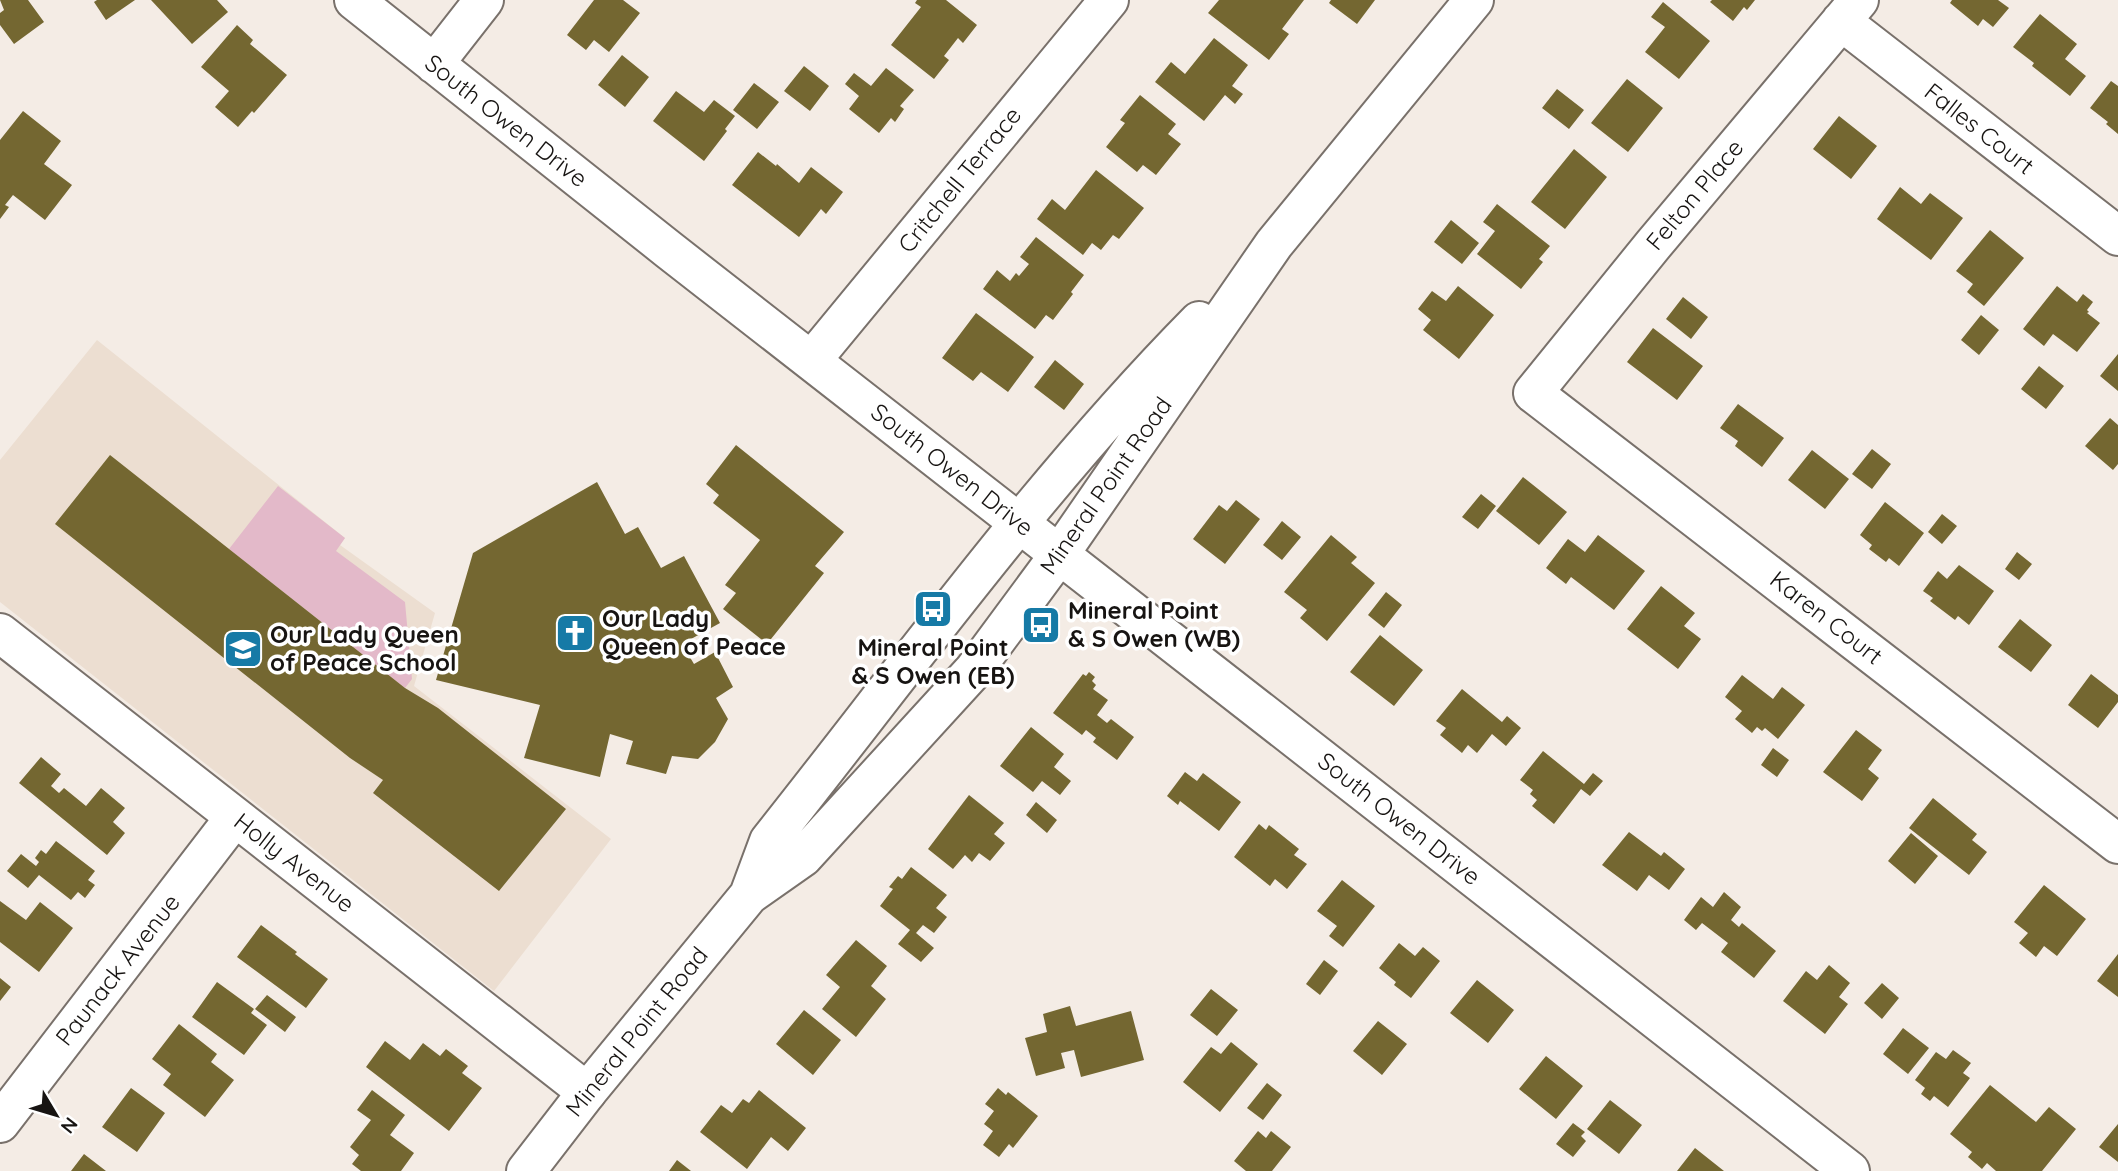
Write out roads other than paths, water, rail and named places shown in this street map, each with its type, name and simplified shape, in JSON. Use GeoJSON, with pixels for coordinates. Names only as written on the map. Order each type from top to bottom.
{"type":"FeatureCollection","features":[{"type":"Feature","properties":{"kind":"street","name":"South Owen Drive"},"geometry":{"type":"LineString","coordinates":[[354,0],[1059,555],[1850,1171]]}},
{"type":"Feature","properties":{"kind":"street"},"geometry":{"type":"LineString","coordinates":[[434,64],[484,0]]}},
{"type":"Feature","properties":{"kind":"street","name":"Critchell Terrace"},"geometry":{"type":"LineString","coordinates":[[812,360],[1109,0]]}},
{"type":"Feature","properties":{"kind":"street","name":"Mineral Point Road"},"geometry":{"type":"LineString","coordinates":[[526,1171],[587,1092],[749,895],[803,857],[974,670],[1059,555],[1274,244],[1474,0]]}},
{"type":"Feature","properties":{"kind":"street","name":"Falles Court"},"geometry":{"type":"LineString","coordinates":[[1850,11],[2118,236]]}},
{"type":"Feature","properties":{"kind":"street","name":"Felton Place"},"geometry":{"type":"LineString","coordinates":[[1534,393],[1653,245],[1850,11]]}},
{"type":"Feature","properties":{"kind":"street","name":"Mineral Point Road"},"geometry":{"type":"LineString","coordinates":[[749,895],[769,841],[1020,524],[1147,373],[1274,244]]}},
{"type":"Feature","properties":{"kind":"street","name":"Karen Court"},"geometry":{"type":"LineString","coordinates":[[1534,393],[2118,844]]}},
{"type":"Feature","properties":{"kind":"street","name":"Holly Avenue"},"geometry":{"type":"LineString","coordinates":[[0,633],[587,1092]]}},
{"type":"Feature","properties":{"kind":"street","name":"Paunack Avenue"},"geometry":{"type":"LineString","coordinates":[[0,1123],[235,817]]}},
{"type":"Feature","properties":{"kind":"place","name":"Mineral Point & S Owen (EB)"},"geometry":{"type":"Point","coordinates":[933,609]}},
{"type":"Feature","properties":{"kind":"place","name":"Mineral Point & S Owen (WB)"},"geometry":{"type":"Point","coordinates":[1041,625]}},
{"type":"Feature","properties":{"kind":"place","name":"Our Lady Queen of Peace"},"geometry":{"type":"Point","coordinates":[575,633]}},
{"type":"Feature","properties":{"kind":"place","name":"Our Lady Queen of Peace School"},"geometry":{"type":"Point","coordinates":[243,649]}}]}
